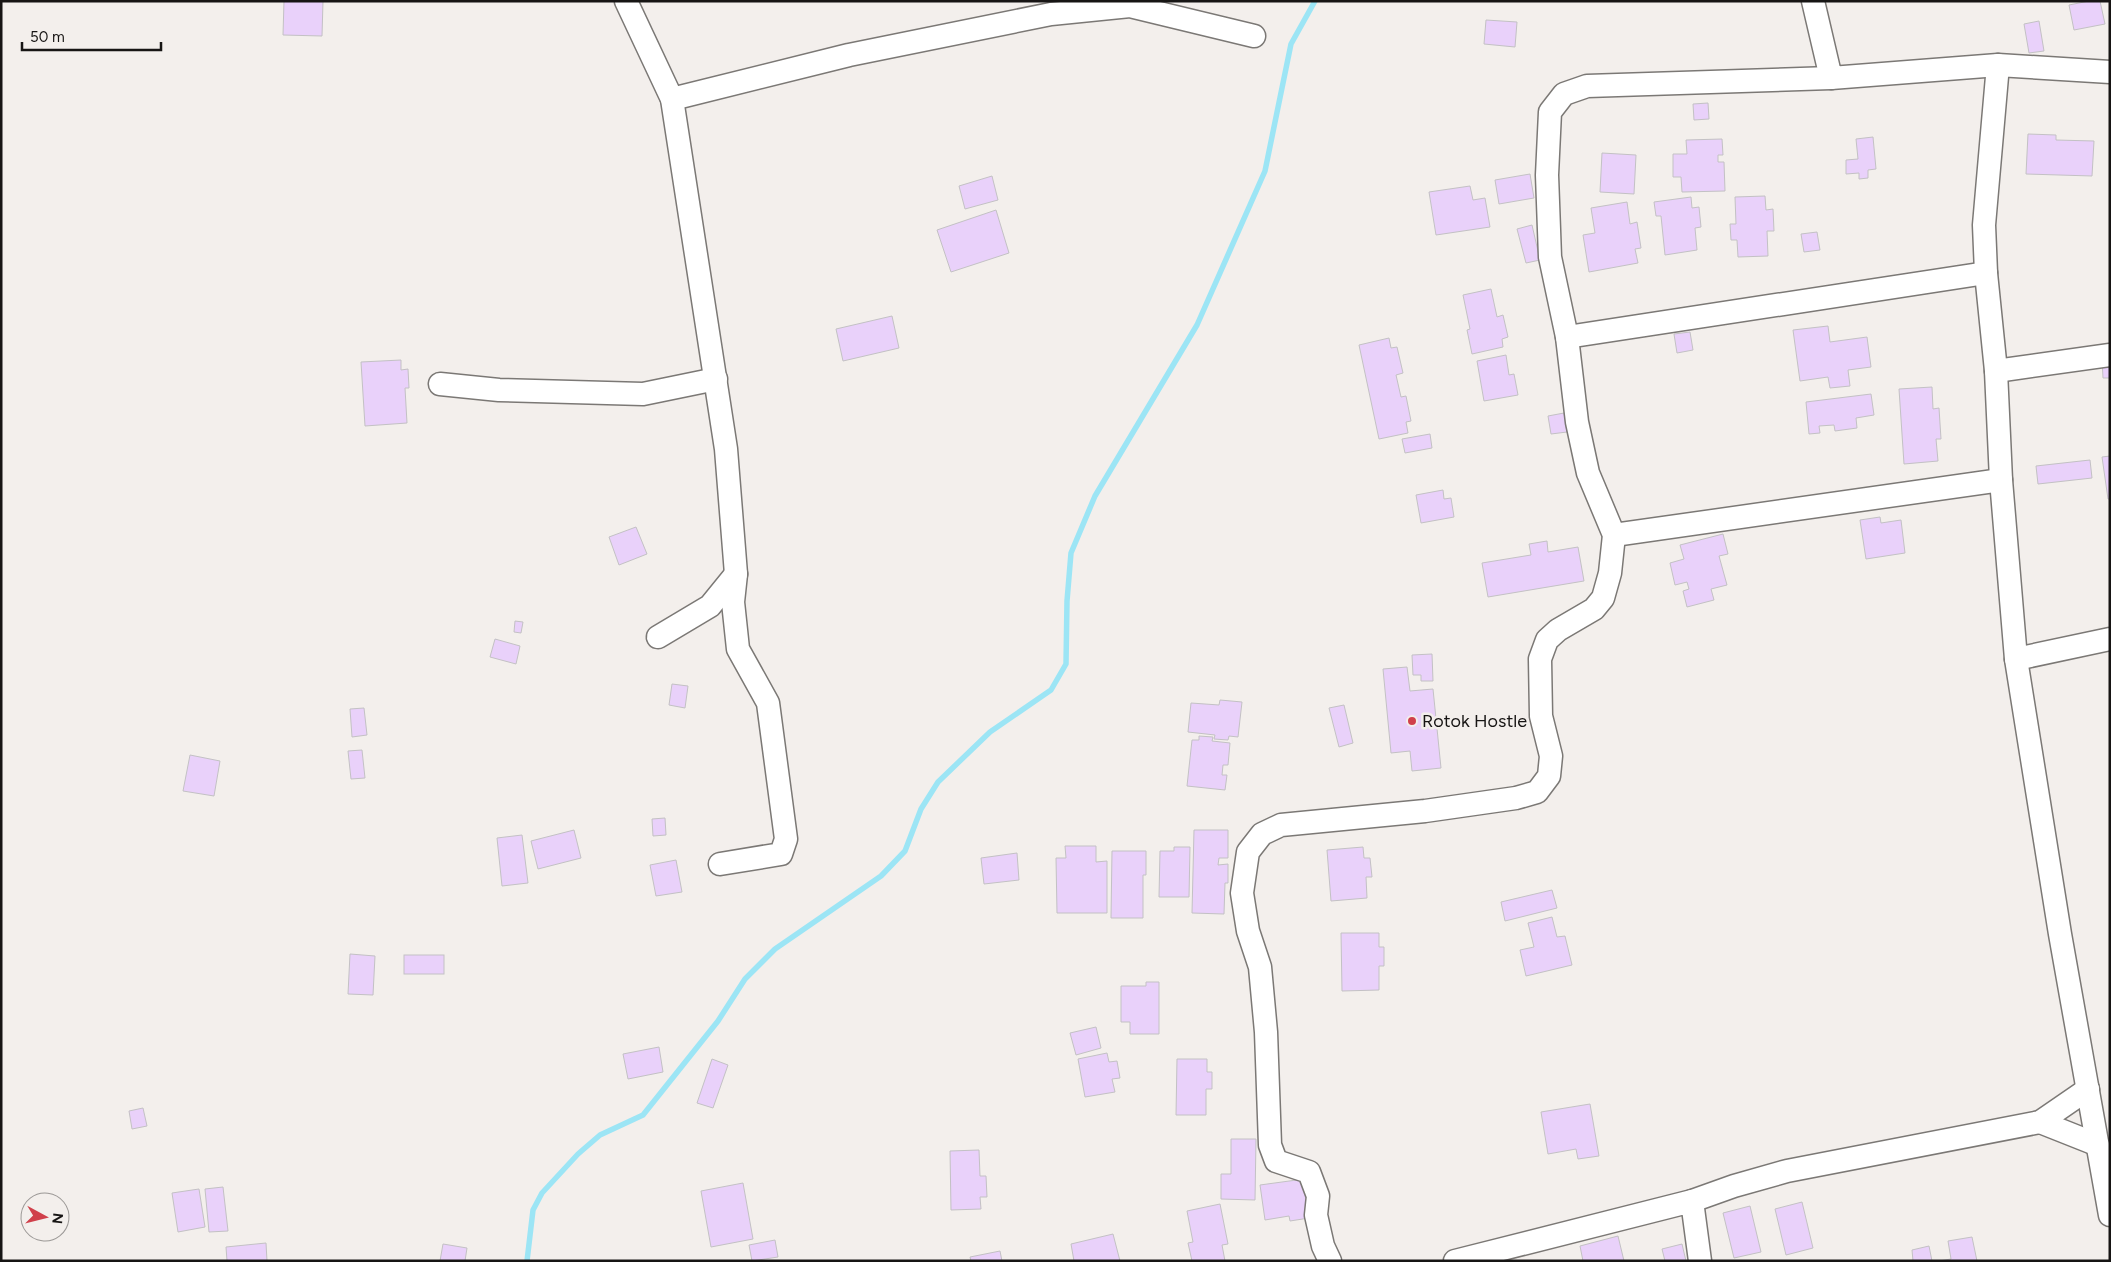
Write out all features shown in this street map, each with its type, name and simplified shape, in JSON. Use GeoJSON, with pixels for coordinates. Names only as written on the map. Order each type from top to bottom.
{"type":"FeatureCollection","features":[{"type":"Feature","properties":{"kind":"street"},"geometry":{"type":"LineString","coordinates":[[626,1],[672,99],[726,449],[736,574],[733,602],[738,649],[768,703],[786,839],[781,854],[720,864]]}},
{"type":"Feature","properties":{"kind":"street"},"geometry":{"type":"LineString","coordinates":[[1813,1],[1831,78]]}},
{"type":"Feature","properties":{"kind":"street"},"geometry":{"type":"LineString","coordinates":[[672,99],[849,55],[1052,14],[1130,6],[1254,36]]}},
{"type":"Feature","properties":{"kind":"street"},"geometry":{"type":"LineString","coordinates":[[1998,65],[1984,225],[1986,273],[1996,371],[2001,480],[2016,659],[2060,934],[2088,1089],[2102,1151],[2110,1215]]}},
{"type":"Feature","properties":{"kind":"street"},"geometry":{"type":"LineString","coordinates":[[1330,1261],[1323,1246],[1316,1215],[1318,1196],[1309,1172],[1276,1161],[1270,1145],[1266,1032],[1260,967],[1248,931],[1242,892],[1248,852],[1262,834],[1282,825],[1425,811],[1516,798],[1537,792],[1549,776],[1551,756],[1541,716],[1540,659],[1546,640],[1558,630],[1594,609],[1603,598],[1610,573],[1614,535],[1588,473],[1577,422],[1567,337],[1550,257],[1546,176],[1550,112],[1564,94],[1587,86],[1831,78],[1998,65],[2110,72]]}},
{"type":"Feature","properties":{"kind":"street"},"geometry":{"type":"LineString","coordinates":[[1567,337],[1986,273]]}},
{"type":"Feature","properties":{"kind":"street"},"geometry":{"type":"LineString","coordinates":[[1996,371],[2110,355]]}},
{"type":"Feature","properties":{"kind":"street"},"geometry":{"type":"LineString","coordinates":[[440,384],[499,390],[643,394],[716,379]]}},
{"type":"Feature","properties":{"kind":"street"},"geometry":{"type":"LineString","coordinates":[[1614,535],[2001,480]]}},
{"type":"Feature","properties":{"kind":"street"},"geometry":{"type":"LineString","coordinates":[[658,637],[710,606],[736,574]]}},
{"type":"Feature","properties":{"kind":"street"},"geometry":{"type":"LineString","coordinates":[[2016,659],[2110,639]]}},
{"type":"Feature","properties":{"kind":"street"},"geometry":{"type":"LineString","coordinates":[[1455,1261],[1692,1200],[1787,1171],[2040,1122],[2088,1089]]}},
{"type":"Feature","properties":{"kind":"street"},"geometry":{"type":"LineString","coordinates":[[2040,1122],[2102,1151]]}},
{"type":"Feature","properties":{"kind":"street"},"geometry":{"type":"LineString","coordinates":[[1692,1200],[1700,1261]]}},
{"type":"Feature","properties":{"kind":"building"},"geometry":{"type":"Polygon","coordinates":[[[284,1],[323,1],[322,36],[283,35],[284,1]]]}},
{"type":"Feature","properties":{"kind":"building"},"geometry":{"type":"Polygon","coordinates":[[[2100,1],[2105,24],[2074,30],[2069,5],[2100,1]]]}},
{"type":"Feature","properties":{"kind":"building"},"geometry":{"type":"Polygon","coordinates":[[[1486,20],[1517,22],[1515,47],[1484,44],[1486,20]]]}},
{"type":"Feature","properties":{"kind":"building"},"geometry":{"type":"Polygon","coordinates":[[[2039,21],[2044,51],[2029,53],[2024,24],[2039,21]]]}},
{"type":"Feature","properties":{"kind":"building"},"geometry":{"type":"Polygon","coordinates":[[[1708,103],[1709,119],[1694,120],[1693,104],[1708,103]]]}},
{"type":"Feature","properties":{"kind":"building"},"geometry":{"type":"Polygon","coordinates":[[[2028,134],[2056,135],[2056,140],[2094,141],[2092,176],[2026,174],[2028,134]]]}},
{"type":"Feature","properties":{"kind":"building"},"geometry":{"type":"Polygon","coordinates":[[[1873,137],[1876,169],[1868,170],[1868,178],[1859,179],[1859,173],[1846,174],[1846,160],[1858,159],[1856,139],[1873,137]]]}},
{"type":"Feature","properties":{"kind":"building"},"geometry":{"type":"Polygon","coordinates":[[[1722,139],[1723,155],[1718,155],[1718,162],[1724,162],[1725,191],[1682,192],[1681,177],[1673,177],[1673,154],[1687,154],[1686,140],[1722,139]]]}},
{"type":"Feature","properties":{"kind":"building"},"geometry":{"type":"Polygon","coordinates":[[[1602,153],[1636,155],[1634,194],[1600,192],[1602,153]]]}},
{"type":"Feature","properties":{"kind":"building"},"geometry":{"type":"Polygon","coordinates":[[[1530,174],[1534,198],[1499,204],[1495,180],[1530,174]]]}},
{"type":"Feature","properties":{"kind":"building"},"geometry":{"type":"Polygon","coordinates":[[[992,176],[998,200],[965,209],[959,186],[992,176]]]}},
{"type":"Feature","properties":{"kind":"building"},"geometry":{"type":"Polygon","coordinates":[[[1470,186],[1473,200],[1485,198],[1490,227],[1436,235],[1429,192],[1470,186]]]}},
{"type":"Feature","properties":{"kind":"building"},"geometry":{"type":"Polygon","coordinates":[[[1765,196],[1766,210],[1773,209],[1774,231],[1767,231],[1768,256],[1738,257],[1737,240],[1731,240],[1730,224],[1736,224],[1735,197],[1765,196]]]}},
{"type":"Feature","properties":{"kind":"building"},"geometry":{"type":"Polygon","coordinates":[[[1691,197],[1692,208],[1699,207],[1701,227],[1695,228],[1697,250],[1665,255],[1661,216],[1656,216],[1654,202],[1691,197]]]}},
{"type":"Feature","properties":{"kind":"building"},"geometry":{"type":"Polygon","coordinates":[[[1627,202],[1630,224],[1637,222],[1641,248],[1635,249],[1638,263],[1589,272],[1583,235],[1595,233],[1591,208],[1627,202]]]}},
{"type":"Feature","properties":{"kind":"building"},"geometry":{"type":"Polygon","coordinates":[[[996,210],[1009,253],[951,272],[937,230],[996,210]]]}},
{"type":"Feature","properties":{"kind":"building"},"geometry":{"type":"Polygon","coordinates":[[[1532,225],[1540,260],[1526,263],[1517,229],[1532,225]]]}},
{"type":"Feature","properties":{"kind":"building"},"geometry":{"type":"Polygon","coordinates":[[[1817,232],[1820,250],[1804,252],[1801,234],[1817,232]]]}},
{"type":"Feature","properties":{"kind":"building"},"geometry":{"type":"Polygon","coordinates":[[[1491,289],[1497,317],[1503,315],[1508,337],[1502,339],[1503,347],[1472,354],[1467,330],[1470,329],[1463,295],[1491,289]]]}},
{"type":"Feature","properties":{"kind":"building"},"geometry":{"type":"Polygon","coordinates":[[[892,316],[899,348],[843,361],[836,329],[892,316]]]}},
{"type":"Feature","properties":{"kind":"building"},"geometry":{"type":"Polygon","coordinates":[[[1828,326],[1830,342],[1867,337],[1871,367],[1848,370],[1850,386],[1830,388],[1828,377],[1800,381],[1793,330],[1828,326]]]}},
{"type":"Feature","properties":{"kind":"building"},"geometry":{"type":"Polygon","coordinates":[[[1690,332],[1693,350],[1677,353],[1674,334],[1690,332]]]}},
{"type":"Feature","properties":{"kind":"building"},"geometry":{"type":"Polygon","coordinates":[[[1389,338],[1391,348],[1397,347],[1403,373],[1396,375],[1401,397],[1406,396],[1411,421],[1406,422],[1408,433],[1379,439],[1359,345],[1389,338]]]}},
{"type":"Feature","properties":{"kind":"building"},"geometry":{"type":"Polygon","coordinates":[[[1506,355],[1509,375],[1514,374],[1518,395],[1484,401],[1477,361],[1506,355]]]}},
{"type":"Feature","properties":{"kind":"building"},"geometry":{"type":"Polygon","coordinates":[[[2102,359],[2110,359],[2110,378],[2103,378],[2102,359]]]}},
{"type":"Feature","properties":{"kind":"building"},"geometry":{"type":"Polygon","coordinates":[[[401,360],[401,370],[408,369],[409,388],[405,388],[407,423],[365,426],[361,362],[401,360]]]}},
{"type":"Feature","properties":{"kind":"building"},"geometry":{"type":"Polygon","coordinates":[[[1932,387],[1933,409],[1939,408],[1941,439],[1936,439],[1938,461],[1904,464],[1899,389],[1932,387]]]}},
{"type":"Feature","properties":{"kind":"building"},"geometry":{"type":"Polygon","coordinates":[[[1871,394],[1874,415],[1856,418],[1857,428],[1835,431],[1834,425],[1819,426],[1820,433],[1809,434],[1806,402],[1871,394]]]}},
{"type":"Feature","properties":{"kind":"building"},"geometry":{"type":"Polygon","coordinates":[[[1564,413],[1567,432],[1551,434],[1548,416],[1564,413]]]}},
{"type":"Feature","properties":{"kind":"building"},"geometry":{"type":"Polygon","coordinates":[[[1430,434],[1432,448],[1405,453],[1402,439],[1430,434]]]}},
{"type":"Feature","properties":{"kind":"building"},"geometry":{"type":"Polygon","coordinates":[[[2110,456],[2110,499],[2108,499],[2102,457],[2110,456]]]}},
{"type":"Feature","properties":{"kind":"building"},"geometry":{"type":"Polygon","coordinates":[[[2090,460],[2092,478],[2038,484],[2036,466],[2090,460]]]}},
{"type":"Feature","properties":{"kind":"building"},"geometry":{"type":"Polygon","coordinates":[[[1443,490],[1444,499],[1451,498],[1454,517],[1421,523],[1416,495],[1443,490]]]}},
{"type":"Feature","properties":{"kind":"building"},"geometry":{"type":"Polygon","coordinates":[[[1880,517],[1881,523],[1901,520],[1905,553],[1866,559],[1860,520],[1880,517]]]}},
{"type":"Feature","properties":{"kind":"building"},"geometry":{"type":"Polygon","coordinates":[[[636,527],[647,554],[619,565],[609,537],[636,527]]]}},
{"type":"Feature","properties":{"kind":"building"},"geometry":{"type":"Polygon","coordinates":[[[1723,534],[1728,554],[1719,556],[1727,585],[1711,589],[1714,600],[1687,607],[1683,591],[1689,589],[1687,582],[1675,585],[1670,563],[1684,559],[1680,545],[1723,534]]]}},
{"type":"Feature","properties":{"kind":"building"},"geometry":{"type":"Polygon","coordinates":[[[1547,541],[1548,552],[1578,547],[1584,581],[1488,597],[1482,563],[1531,555],[1529,544],[1547,541]]]}},
{"type":"Feature","properties":{"kind":"building"},"geometry":{"type":"Polygon","coordinates":[[[515,621],[523,622],[521,633],[514,632],[515,621]]]}},
{"type":"Feature","properties":{"kind":"building"},"geometry":{"type":"Polygon","coordinates":[[[495,639],[520,646],[516,664],[490,657],[495,639]]]}},
{"type":"Feature","properties":{"kind":"building"},"geometry":{"type":"Polygon","coordinates":[[[1432,654],[1433,681],[1421,681],[1421,675],[1413,675],[1412,655],[1432,654]]]}},
{"type":"Feature","properties":{"kind":"building","name":"Rotok Hostle"},"geometry":{"type":"Polygon","coordinates":[[[1407,667],[1410,691],[1433,689],[1441,768],[1412,771],[1410,751],[1391,753],[1383,669],[1407,667]]]}},
{"type":"Feature","properties":{"kind":"building"},"geometry":{"type":"Polygon","coordinates":[[[672,684],[688,686],[685,708],[669,705],[672,684]]]}},
{"type":"Feature","properties":{"kind":"building"},"geometry":{"type":"Polygon","coordinates":[[[1220,700],[1242,702],[1238,737],[1229,736],[1228,740],[1214,739],[1215,735],[1188,732],[1191,703],[1219,705],[1220,700]]]}},
{"type":"Feature","properties":{"kind":"building"},"geometry":{"type":"Polygon","coordinates":[[[1344,705],[1353,743],[1339,747],[1329,708],[1344,705]]]}},
{"type":"Feature","properties":{"kind":"building"},"geometry":{"type":"Polygon","coordinates":[[[364,708],[367,735],[352,737],[350,709],[364,708]]]}},
{"type":"Feature","properties":{"kind":"building"},"geometry":{"type":"Polygon","coordinates":[[[1199,736],[1213,737],[1212,741],[1230,743],[1228,765],[1223,765],[1222,775],[1227,775],[1225,790],[1187,786],[1192,740],[1199,740],[1199,736]]]}},
{"type":"Feature","properties":{"kind":"building"},"geometry":{"type":"Polygon","coordinates":[[[362,750],[365,778],[351,779],[348,751],[362,750]]]}},
{"type":"Feature","properties":{"kind":"building"},"geometry":{"type":"Polygon","coordinates":[[[190,755],[220,761],[214,796],[183,791],[190,755]]]}},
{"type":"Feature","properties":{"kind":"building"},"geometry":{"type":"Polygon","coordinates":[[[665,818],[666,835],[653,836],[652,819],[665,818]]]}},
{"type":"Feature","properties":{"kind":"building"},"geometry":{"type":"Polygon","coordinates":[[[574,830],[581,858],[538,869],[531,841],[574,830]]]}},
{"type":"Feature","properties":{"kind":"building"},"geometry":{"type":"Polygon","coordinates":[[[1194,830],[1228,830],[1228,858],[1219,858],[1218,865],[1228,864],[1228,883],[1225,883],[1224,914],[1192,913],[1194,830]]]}},
{"type":"Feature","properties":{"kind":"building"},"geometry":{"type":"Polygon","coordinates":[[[522,835],[528,883],[502,886],[497,838],[522,835]]]}},
{"type":"Feature","properties":{"kind":"building"},"geometry":{"type":"Polygon","coordinates":[[[1065,846],[1096,846],[1096,862],[1107,861],[1107,913],[1057,913],[1056,858],[1066,858],[1065,846]]]}},
{"type":"Feature","properties":{"kind":"building"},"geometry":{"type":"Polygon","coordinates":[[[1174,847],[1190,847],[1189,897],[1159,897],[1160,851],[1174,851],[1174,847]]]}},
{"type":"Feature","properties":{"kind":"building"},"geometry":{"type":"Polygon","coordinates":[[[1363,847],[1364,858],[1370,858],[1372,877],[1366,877],[1367,898],[1331,901],[1327,850],[1363,847]]]}},
{"type":"Feature","properties":{"kind":"building"},"geometry":{"type":"Polygon","coordinates":[[[1112,851],[1146,851],[1146,875],[1143,875],[1143,918],[1111,918],[1112,851]]]}},
{"type":"Feature","properties":{"kind":"building"},"geometry":{"type":"Polygon","coordinates":[[[1017,853],[1019,880],[984,884],[981,858],[1017,853]]]}},
{"type":"Feature","properties":{"kind":"building"},"geometry":{"type":"Polygon","coordinates":[[[676,860],[682,892],[656,896],[650,865],[676,860]]]}},
{"type":"Feature","properties":{"kind":"building"},"geometry":{"type":"Polygon","coordinates":[[[1552,890],[1557,908],[1505,921],[1501,902],[1552,890]]]}},
{"type":"Feature","properties":{"kind":"building"},"geometry":{"type":"Polygon","coordinates":[[[1552,917],[1557,937],[1565,936],[1572,965],[1526,976],[1520,950],[1534,947],[1528,923],[1552,917]]]}},
{"type":"Feature","properties":{"kind":"building"},"geometry":{"type":"Polygon","coordinates":[[[1341,933],[1379,933],[1379,947],[1384,947],[1384,966],[1379,966],[1379,990],[1342,991],[1341,933]]]}},
{"type":"Feature","properties":{"kind":"building"},"geometry":{"type":"Polygon","coordinates":[[[350,954],[375,956],[373,995],[348,994],[350,954]]]}},
{"type":"Feature","properties":{"kind":"building"},"geometry":{"type":"Polygon","coordinates":[[[404,955],[444,955],[444,974],[404,974],[404,955]]]}},
{"type":"Feature","properties":{"kind":"building"},"geometry":{"type":"Polygon","coordinates":[[[1146,982],[1159,982],[1159,1034],[1130,1034],[1130,1022],[1121,1022],[1121,986],[1146,986],[1146,982]]]}},
{"type":"Feature","properties":{"kind":"building"},"geometry":{"type":"Polygon","coordinates":[[[1096,1027],[1101,1048],[1076,1055],[1070,1033],[1096,1027]]]}},
{"type":"Feature","properties":{"kind":"building"},"geometry":{"type":"Polygon","coordinates":[[[659,1047],[663,1072],[628,1079],[623,1054],[659,1047]]]}},
{"type":"Feature","properties":{"kind":"building"},"geometry":{"type":"Polygon","coordinates":[[[1107,1053],[1109,1062],[1117,1061],[1120,1078],[1112,1079],[1115,1092],[1085,1097],[1078,1059],[1107,1053]]]}},
{"type":"Feature","properties":{"kind":"building"},"geometry":{"type":"Polygon","coordinates":[[[712,1059],[728,1065],[713,1108],[697,1103],[712,1059]]]}},
{"type":"Feature","properties":{"kind":"building"},"geometry":{"type":"Polygon","coordinates":[[[1177,1059],[1207,1059],[1207,1072],[1212,1072],[1212,1089],[1206,1089],[1206,1115],[1176,1115],[1177,1059]]]}},
{"type":"Feature","properties":{"kind":"building"},"geometry":{"type":"Polygon","coordinates":[[[1590,1104],[1599,1156],[1578,1159],[1576,1149],[1548,1154],[1541,1112],[1590,1104]]]}},
{"type":"Feature","properties":{"kind":"building"},"geometry":{"type":"Polygon","coordinates":[[[143,1108],[147,1126],[132,1129],[129,1111],[143,1108]]]}},
{"type":"Feature","properties":{"kind":"building"},"geometry":{"type":"Polygon","coordinates":[[[1231,1139],[1256,1139],[1255,1200],[1221,1199],[1221,1174],[1231,1174],[1231,1139]]]}},
{"type":"Feature","properties":{"kind":"building"},"geometry":{"type":"Polygon","coordinates":[[[979,1150],[980,1176],[986,1176],[987,1197],[980,1197],[981,1209],[951,1210],[950,1151],[979,1150]]]}},
{"type":"Feature","properties":{"kind":"building"},"geometry":{"type":"Polygon","coordinates":[[[1304,1179],[1309,1218],[1290,1221],[1289,1216],[1265,1220],[1260,1185],[1304,1179]]]}},
{"type":"Feature","properties":{"kind":"building"},"geometry":{"type":"Polygon","coordinates":[[[743,1183],[753,1239],[711,1247],[701,1191],[743,1183]]]}},
{"type":"Feature","properties":{"kind":"building"},"geometry":{"type":"Polygon","coordinates":[[[223,1187],[228,1231],[209,1232],[205,1189],[223,1187]]]}},
{"type":"Feature","properties":{"kind":"building"},"geometry":{"type":"Polygon","coordinates":[[[199,1189],[205,1227],[178,1232],[172,1193],[199,1189]]]}},
{"type":"Feature","properties":{"kind":"building"},"geometry":{"type":"Polygon","coordinates":[[[1802,1202],[1813,1248],[1786,1255],[1775,1209],[1802,1202]]]}},
{"type":"Feature","properties":{"kind":"building"},"geometry":{"type":"Polygon","coordinates":[[[1220,1204],[1228,1244],[1222,1245],[1225,1261],[1192,1261],[1188,1243],[1193,1242],[1187,1211],[1220,1204]]]}},
{"type":"Feature","properties":{"kind":"building"},"geometry":{"type":"Polygon","coordinates":[[[1750,1206],[1761,1252],[1734,1258],[1723,1213],[1750,1206]]]}},
{"type":"Feature","properties":{"kind":"building"},"geometry":{"type":"Polygon","coordinates":[[[1113,1234],[1120,1261],[1074,1261],[1071,1244],[1113,1234]]]}},
{"type":"Feature","properties":{"kind":"building"},"geometry":{"type":"Polygon","coordinates":[[[1618,1236],[1624,1261],[1583,1261],[1580,1246],[1618,1236]]]}},
{"type":"Feature","properties":{"kind":"building"},"geometry":{"type":"Polygon","coordinates":[[[1972,1237],[1977,1261],[1939,1261],[1951,1259],[1948,1241],[1972,1237]]]}},
{"type":"Feature","properties":{"kind":"building"},"geometry":{"type":"Polygon","coordinates":[[[775,1240],[778,1257],[752,1261],[749,1245],[775,1240]]]}},
{"type":"Feature","properties":{"kind":"building"},"geometry":{"type":"Polygon","coordinates":[[[266,1243],[267,1261],[227,1261],[226,1247],[266,1243]]]}},
{"type":"Feature","properties":{"kind":"building"},"geometry":{"type":"Polygon","coordinates":[[[443,1244],[467,1248],[465,1261],[440,1261],[443,1244]]]}},
{"type":"Feature","properties":{"kind":"building"},"geometry":{"type":"Polygon","coordinates":[[[1682,1244],[1686,1261],[1665,1261],[1662,1249],[1682,1244]]]}},
{"type":"Feature","properties":{"kind":"building"},"geometry":{"type":"Polygon","coordinates":[[[1929,1246],[1932,1261],[1913,1261],[1912,1250],[1929,1246]]]}},
{"type":"Feature","properties":{"kind":"building"},"geometry":{"type":"Polygon","coordinates":[[[1000,1251],[1002,1261],[971,1261],[970,1257],[1000,1251]]]}},
{"type":"Feature","properties":{"kind":"waterway"},"geometry":{"type":"LineString","coordinates":[[527,1261],[533,1210],[542,1193],[578,1154],[600,1135],[643,1115],[718,1021],[745,979],[775,949],[881,876],[905,851],[921,809],[938,782],[990,732],[1051,690],[1066,664],[1067,601],[1071,553],[1095,496],[1197,325],[1265,171],[1291,44],[1315,1]]}},
{"type":"Feature","properties":{"kind":"place","name":"Rotok Hostle"},"geometry":{"type":"Point","coordinates":[1412,721]}}]}
